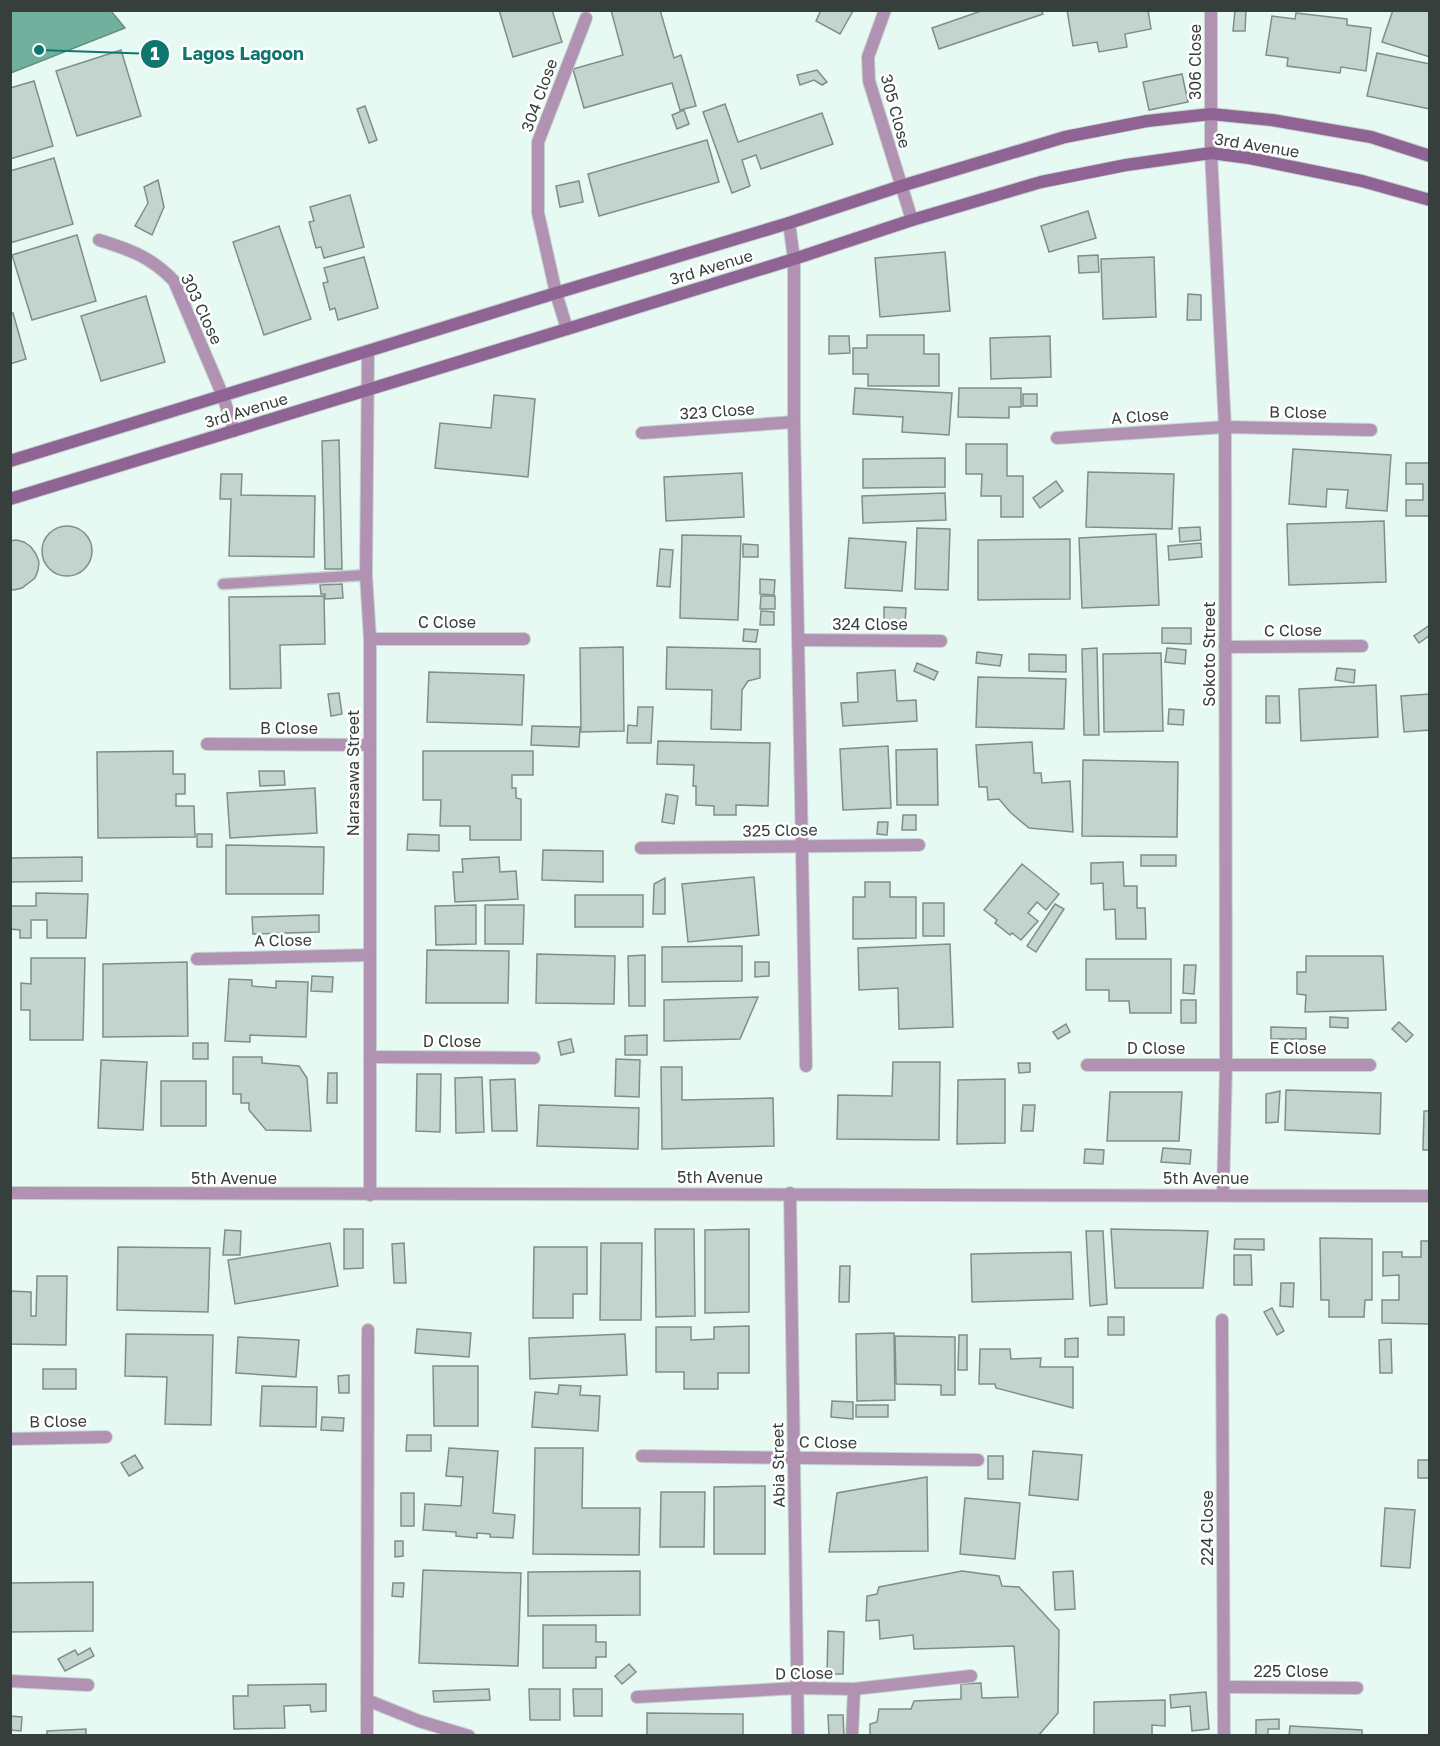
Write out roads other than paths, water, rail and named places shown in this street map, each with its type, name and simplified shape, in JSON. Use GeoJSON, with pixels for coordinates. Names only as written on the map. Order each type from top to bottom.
{"type":"FeatureCollection","features":[{"type":"Feature","properties":{"kind":"street","name":"305 Close"},"geometry":{"type":"LineString","coordinates":[[885,10],[868,57],[869,81],[912,220]]}},
{"type":"Feature","properties":{"kind":"street","name":"306 Close"},"geometry":{"type":"LineString","coordinates":[[1211,10],[1211,114]]}},
{"type":"Feature","properties":{"kind":"street","name":"304 Close"},"geometry":{"type":"LineString","coordinates":[[567,329],[556,293],[538,213],[538,142],[586,18]]}},
{"type":"Feature","properties":{"kind":"street","name":"3rd Avenue"},"geometry":{"type":"LineString","coordinates":[[10,461],[1065,137],[1147,122],[1211,114],[1272,120],[1371,137],[1430,156]]}},
{"type":"Feature","properties":{"kind":"street","name":"Sokoto Street"},"geometry":{"type":"LineString","coordinates":[[1211,114],[1225,427],[1226,1065],[1223,1195]]}},
{"type":"Feature","properties":{"kind":"street","name":"3rd Avenue"},"geometry":{"type":"LineString","coordinates":[[10,499],[1041,182],[1126,165],[1211,153],[1249,158],[1362,182],[1430,200]]}},
{"type":"Feature","properties":{"kind":"street"},"geometry":{"type":"LineString","coordinates":[[789,223],[794,259],[794,422],[806,1066]]}},
{"type":"Feature","properties":{"kind":"street","name":"303 Close"},"geometry":{"type":"LineString","coordinates":[[99,240],[130,249],[160,267],[174,281],[223,396],[234,431]]}},
{"type":"Feature","properties":{"kind":"street","name":"Narasawa Street"},"geometry":{"type":"LineString","coordinates":[[368,352],[366,575],[370,639],[370,1195]]}},
{"type":"Feature","properties":{"kind":"street","name":"323 Close"},"geometry":{"type":"LineString","coordinates":[[642,433],[794,422]]}},
{"type":"Feature","properties":{"kind":"street","name":"B Close"},"geometry":{"type":"LineString","coordinates":[[1225,427],[1371,430]]}},
{"type":"Feature","properties":{"kind":"street","name":"A Close"},"geometry":{"type":"LineString","coordinates":[[1057,438],[1225,427]]}},
{"type":"Feature","properties":{"kind":"street","name":"C Close"},"geometry":{"type":"LineString","coordinates":[[370,639],[524,639]]}},
{"type":"Feature","properties":{"kind":"street","name":"324 Close"},"geometry":{"type":"LineString","coordinates":[[798,640],[941,641]]}},
{"type":"Feature","properties":{"kind":"street","name":"C Close"},"geometry":{"type":"LineString","coordinates":[[1225,647],[1362,646]]}},
{"type":"Feature","properties":{"kind":"street","name":"B Close"},"geometry":{"type":"LineString","coordinates":[[207,744],[370,745]]}},
{"type":"Feature","properties":{"kind":"street","name":"325 Close"},"geometry":{"type":"LineString","coordinates":[[641,848],[919,845]]}},
{"type":"Feature","properties":{"kind":"street","name":"A Close"},"geometry":{"type":"LineString","coordinates":[[197,959],[370,955]]}},
{"type":"Feature","properties":{"kind":"street","name":"D Close"},"geometry":{"type":"LineString","coordinates":[[370,1057],[534,1058]]}},
{"type":"Feature","properties":{"kind":"street","name":"D Close"},"geometry":{"type":"LineString","coordinates":[[1087,1065],[1226,1065]]}},
{"type":"Feature","properties":{"kind":"street","name":"E Close"},"geometry":{"type":"LineString","coordinates":[[1226,1065],[1370,1065]]}},
{"type":"Feature","properties":{"kind":"street","name":"5th Avenue"},"geometry":{"type":"LineString","coordinates":[[10,1193],[1430,1196]]}},
{"type":"Feature","properties":{"kind":"street","name":"Abia Street"},"geometry":{"type":"LineString","coordinates":[[790,1193],[798,1736]]}},
{"type":"Feature","properties":{"kind":"street","name":"224 Close"},"geometry":{"type":"LineString","coordinates":[[1222,1320],[1224,1736]]}},
{"type":"Feature","properties":{"kind":"street"},"geometry":{"type":"LineString","coordinates":[[367,1736],[368,1330]]}},
{"type":"Feature","properties":{"kind":"street","name":"B Close"},"geometry":{"type":"LineString","coordinates":[[10,1439],[106,1437]]}},
{"type":"Feature","properties":{"kind":"street","name":"C Close"},"geometry":{"type":"LineString","coordinates":[[642,1456],[978,1460]]}},
{"type":"Feature","properties":{"kind":"street","name":"D Close"},"geometry":{"type":"LineString","coordinates":[[638,1697],[798,1688],[854,1689],[971,1676]]}},
{"type":"Feature","properties":{"kind":"street"},"geometry":{"type":"LineString","coordinates":[[10,1681],[88,1685]]}},
{"type":"Feature","properties":{"kind":"street","name":"225 Close"},"geometry":{"type":"LineString","coordinates":[[1225,1687],[1357,1688]]}},
{"type":"Feature","properties":{"kind":"street"},"geometry":{"type":"LineString","coordinates":[[852,1736],[854,1689]]}},
{"type":"Feature","properties":{"kind":"street"},"geometry":{"type":"LineString","coordinates":[[367,1700],[419,1721],[469,1736]]}},
{"type":"Feature","properties":{"kind":"lane"},"geometry":{"type":"LineString","coordinates":[[223,584],[366,575]]}},
{"type":"Feature","properties":{"kind":"place","name":"Lagos Lagoon"},"geometry":{"type":"Point","coordinates":[39,50]}}]}
